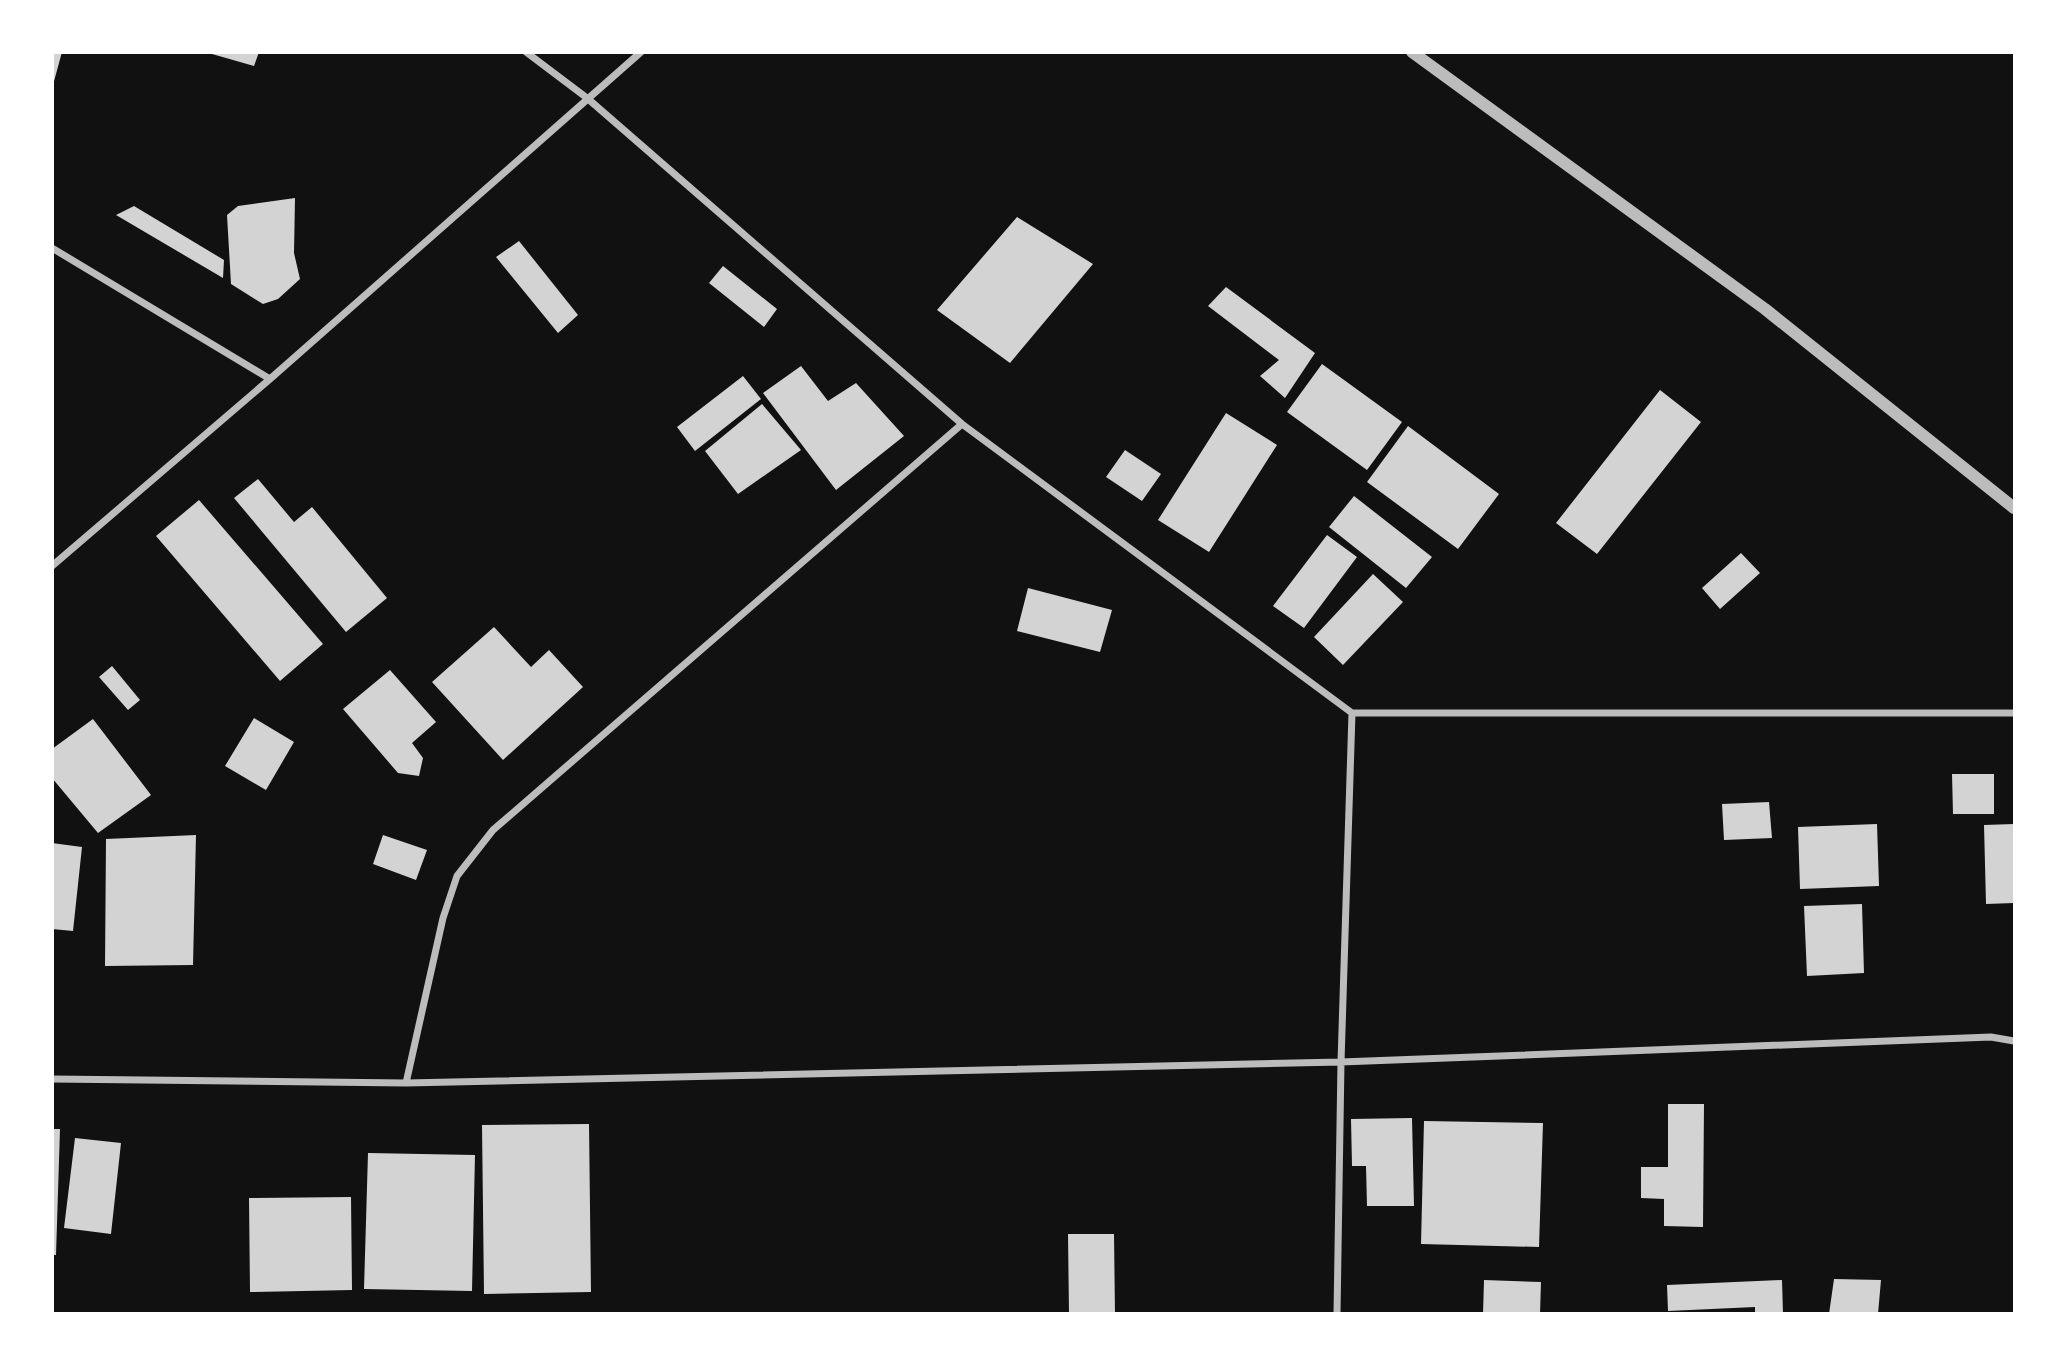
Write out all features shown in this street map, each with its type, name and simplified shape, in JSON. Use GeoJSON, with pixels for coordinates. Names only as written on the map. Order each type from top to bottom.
{"type":"FeatureCollection","features":[{"type":"Feature","properties":{"kind":"street"},"geometry":{"type":"LineString","coordinates":[[526,52],[587,99],[962,424],[1352,713],[2014,713]]}},
{"type":"Feature","properties":{"kind":"street"},"geometry":{"type":"LineString","coordinates":[[52,566],[270,379],[641,52]]}},
{"type":"Feature","properties":{"kind":"street"},"geometry":{"type":"LineString","coordinates":[[1412,52],[1765,309],[2014,508]]}},
{"type":"Feature","properties":{"kind":"street"},"geometry":{"type":"LineString","coordinates":[[52,248],[270,379]]}},
{"type":"Feature","properties":{"kind":"street"},"geometry":{"type":"LineString","coordinates":[[406,1083],[443,918],[457,876],[493,830],[962,424]]}},
{"type":"Feature","properties":{"kind":"street"},"geometry":{"type":"LineString","coordinates":[[1337,1314],[1340,1062],[1352,713]]}},
{"type":"Feature","properties":{"kind":"street"},"geometry":{"type":"LineString","coordinates":[[52,1079],[406,1083],[1340,1062],[1991,1037],[2014,1041]]}},
{"type":"Feature","properties":{"kind":"building"},"geometry":{"type":"Polygon","coordinates":[[[52,52],[62,52],[53,85],[52,85],[52,52]]]}},
{"type":"Feature","properties":{"kind":"building"},"geometry":{"type":"Polygon","coordinates":[[[205,52],[259,52],[254,66],[205,52]]]}},
{"type":"Feature","properties":{"kind":"building"},"geometry":{"type":"Polygon","coordinates":[[[295,198],[294,253],[300,279],[278,299],[263,304],[231,284],[227,215],[238,206],[295,198]]]}},
{"type":"Feature","properties":{"kind":"building"},"geometry":{"type":"Polygon","coordinates":[[[134,206],[224,260],[223,278],[116,215],[134,206]]]}},
{"type":"Feature","properties":{"kind":"building"},"geometry":{"type":"Polygon","coordinates":[[[1017,217],[1093,264],[1010,363],[937,310],[1017,217]]]}},
{"type":"Feature","properties":{"kind":"building"},"geometry":{"type":"Polygon","coordinates":[[[519,241],[578,315],[558,333],[496,257],[519,241]]]}},
{"type":"Feature","properties":{"kind":"building"},"geometry":{"type":"Polygon","coordinates":[[[723,266],[777,309],[764,327],[709,283],[723,266]]]}},
{"type":"Feature","properties":{"kind":"building"},"geometry":{"type":"Polygon","coordinates":[[[1226,287],[1315,353],[1285,398],[1260,376],[1279,360],[1208,306],[1226,287]]]}},
{"type":"Feature","properties":{"kind":"building"},"geometry":{"type":"Polygon","coordinates":[[[1322,364],[1402,422],[1367,470],[1287,412],[1322,364]]]}},
{"type":"Feature","properties":{"kind":"building"},"geometry":{"type":"Polygon","coordinates":[[[801,366],[828,401],[856,383],[904,436],[836,490],[763,393],[801,366]]]}},
{"type":"Feature","properties":{"kind":"building"},"geometry":{"type":"Polygon","coordinates":[[[743,376],[761,399],[695,451],[677,427],[743,376]]]}},
{"type":"Feature","properties":{"kind":"building"},"geometry":{"type":"Polygon","coordinates":[[[1660,390],[1701,422],[1597,554],[1556,523],[1660,390]]]}},
{"type":"Feature","properties":{"kind":"building"},"geometry":{"type":"Polygon","coordinates":[[[762,404],[801,450],[738,494],[705,451],[762,404]]]}},
{"type":"Feature","properties":{"kind":"building"},"geometry":{"type":"Polygon","coordinates":[[[1226,413],[1277,445],[1209,552],[1158,520],[1226,413]]]}},
{"type":"Feature","properties":{"kind":"building"},"geometry":{"type":"Polygon","coordinates":[[[1408,426],[1499,494],[1458,549],[1367,482],[1408,426]]]}},
{"type":"Feature","properties":{"kind":"building"},"geometry":{"type":"Polygon","coordinates":[[[1125,450],[1161,474],[1142,501],[1106,477],[1125,450]]]}},
{"type":"Feature","properties":{"kind":"building"},"geometry":{"type":"Polygon","coordinates":[[[258,479],[294,522],[312,507],[387,598],[346,632],[234,498],[258,479]]]}},
{"type":"Feature","properties":{"kind":"building"},"geometry":{"type":"Polygon","coordinates":[[[1354,496],[1432,557],[1406,588],[1329,527],[1354,496]]]}},
{"type":"Feature","properties":{"kind":"building"},"geometry":{"type":"Polygon","coordinates":[[[199,500],[323,644],[280,681],[156,536],[199,500]]]}},
{"type":"Feature","properties":{"kind":"building"},"geometry":{"type":"Polygon","coordinates":[[[1327,535],[1357,557],[1304,628],[1273,606],[1327,535]]]}},
{"type":"Feature","properties":{"kind":"building"},"geometry":{"type":"Polygon","coordinates":[[[1741,553],[1760,573],[1720,609],[1702,588],[1741,553]]]}},
{"type":"Feature","properties":{"kind":"building"},"geometry":{"type":"Polygon","coordinates":[[[1373,574],[1403,602],[1343,665],[1314,637],[1373,574]]]}},
{"type":"Feature","properties":{"kind":"building"},"geometry":{"type":"Polygon","coordinates":[[[1028,588],[1112,610],[1100,652],[1017,631],[1028,588]]]}},
{"type":"Feature","properties":{"kind":"building"},"geometry":{"type":"Polygon","coordinates":[[[494,627],[531,667],[549,650],[583,687],[503,760],[432,682],[494,627]]]}},
{"type":"Feature","properties":{"kind":"building"},"geometry":{"type":"Polygon","coordinates":[[[112,666],[140,700],[128,710],[99,677],[112,666]]]}},
{"type":"Feature","properties":{"kind":"building"},"geometry":{"type":"Polygon","coordinates":[[[390,670],[436,722],[412,743],[423,758],[419,776],[398,773],[343,709],[390,670]]]}},
{"type":"Feature","properties":{"kind":"building"},"geometry":{"type":"Polygon","coordinates":[[[254,718],[294,742],[266,790],[225,766],[254,718]]]}},
{"type":"Feature","properties":{"kind":"building"},"geometry":{"type":"Polygon","coordinates":[[[93,719],[151,795],[98,833],[52,778],[52,749],[93,719]]]}},
{"type":"Feature","properties":{"kind":"building"},"geometry":{"type":"Polygon","coordinates":[[[1952,774],[1994,774],[1994,814],[1953,814],[1952,774]]]}},
{"type":"Feature","properties":{"kind":"building"},"geometry":{"type":"Polygon","coordinates":[[[1769,802],[1772,838],[1724,840],[1722,804],[1769,802]]]}},
{"type":"Feature","properties":{"kind":"building"},"geometry":{"type":"Polygon","coordinates":[[[1877,824],[1879,886],[1800,889],[1798,827],[1877,824]]]}},
{"type":"Feature","properties":{"kind":"building"},"geometry":{"type":"Polygon","coordinates":[[[2014,824],[2014,903],[1986,904],[1984,825],[2014,824]]]}},
{"type":"Feature","properties":{"kind":"building"},"geometry":{"type":"Polygon","coordinates":[[[196,835],[193,965],[105,966],[106,839],[196,835]]]}},
{"type":"Feature","properties":{"kind":"building"},"geometry":{"type":"Polygon","coordinates":[[[383,835],[427,850],[416,880],[373,864],[383,835]]]}},
{"type":"Feature","properties":{"kind":"building"},"geometry":{"type":"Polygon","coordinates":[[[52,843],[82,847],[73,931],[52,929],[52,843]]]}},
{"type":"Feature","properties":{"kind":"building"},"geometry":{"type":"Polygon","coordinates":[[[1862,904],[1864,973],[1807,976],[1804,906],[1862,904]]]}},
{"type":"Feature","properties":{"kind":"building"},"geometry":{"type":"Polygon","coordinates":[[[1668,1104],[1704,1104],[1703,1227],[1664,1226],[1664,1199],[1641,1198],[1641,1167],[1668,1167],[1668,1104]]]}},
{"type":"Feature","properties":{"kind":"building"},"geometry":{"type":"Polygon","coordinates":[[[1412,1118],[1414,1206],[1367,1206],[1366,1166],[1352,1166],[1351,1119],[1412,1118]]]}},
{"type":"Feature","properties":{"kind":"building"},"geometry":{"type":"Polygon","coordinates":[[[1424,1121],[1543,1123],[1539,1247],[1421,1244],[1424,1121]]]}},
{"type":"Feature","properties":{"kind":"building"},"geometry":{"type":"Polygon","coordinates":[[[589,1124],[591,1292],[484,1294],[482,1125],[589,1124]]]}},
{"type":"Feature","properties":{"kind":"building"},"geometry":{"type":"Polygon","coordinates":[[[52,1129],[60,1129],[56,1255],[52,1255],[52,1129]]]}},
{"type":"Feature","properties":{"kind":"building"},"geometry":{"type":"Polygon","coordinates":[[[75,1138],[121,1143],[111,1234],[64,1228],[75,1138]]]}},
{"type":"Feature","properties":{"kind":"building"},"geometry":{"type":"Polygon","coordinates":[[[368,1153],[475,1155],[472,1291],[364,1289],[368,1153]]]}},
{"type":"Feature","properties":{"kind":"building"},"geometry":{"type":"Polygon","coordinates":[[[351,1197],[352,1290],[250,1292],[249,1198],[351,1197]]]}},
{"type":"Feature","properties":{"kind":"building"},"geometry":{"type":"Polygon","coordinates":[[[1068,1234],[1114,1234],[1115,1314],[1069,1314],[1068,1234]]]}},
{"type":"Feature","properties":{"kind":"building"},"geometry":{"type":"Polygon","coordinates":[[[1834,1279],[1881,1280],[1878,1314],[1829,1314],[1834,1279]]]}},
{"type":"Feature","properties":{"kind":"building"},"geometry":{"type":"Polygon","coordinates":[[[1484,1280],[1541,1282],[1540,1314],[1483,1314],[1484,1280]]]}},
{"type":"Feature","properties":{"kind":"building"},"geometry":{"type":"Polygon","coordinates":[[[1782,1280],[1783,1314],[1755,1314],[1755,1307],[1668,1311],[1667,1285],[1782,1280]]]}}]}
